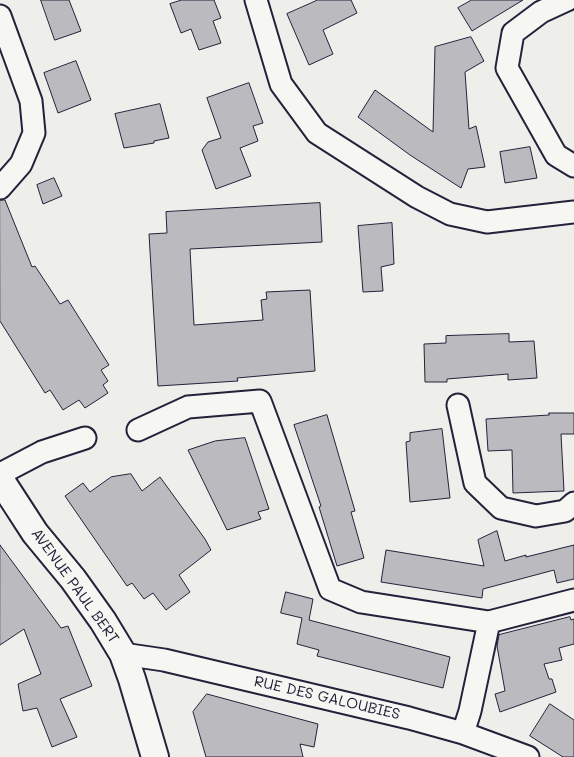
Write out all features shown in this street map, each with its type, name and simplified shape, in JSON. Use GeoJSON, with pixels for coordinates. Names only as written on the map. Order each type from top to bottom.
{"type":"FeatureCollection","features":[{"type":"Feature","properties":{"kind":"street"},"geometry":{"type":"LineString","coordinates":[[256,0],[281,84],[317,133],[417,197],[450,214],[487,222],[574,212]]}},
{"type":"Feature","properties":{"kind":"street"},"geometry":{"type":"LineString","coordinates":[[567,0],[541,12],[513,33],[507,68],[556,155],[574,166]]}},
{"type":"Feature","properties":{"kind":"street"},"geometry":{"type":"LineString","coordinates":[[0,16],[31,101],[34,133],[21,164],[0,188]]}},
{"type":"Feature","properties":{"kind":"street"},"geometry":{"type":"LineString","coordinates":[[138,430],[188,407],[260,400],[330,590],[361,602],[489,622],[574,600]]}},
{"type":"Feature","properties":{"kind":"street"},"geometry":{"type":"LineString","coordinates":[[458,405],[474,483],[501,508],[536,516],[565,512],[574,503]]}},
{"type":"Feature","properties":{"kind":"street"},"geometry":{"type":"LineString","coordinates":[[0,474],[42,452],[85,438]]}},
{"type":"Feature","properties":{"kind":"street","name":"AVENUE PAUL BERT"},"geometry":{"type":"LineString","coordinates":[[0,479],[35,533],[73,579],[103,621],[123,654],[155,757]]}},
{"type":"Feature","properties":{"kind":"street"},"geometry":{"type":"LineString","coordinates":[[463,733],[470,711],[489,622]]}},
{"type":"Feature","properties":{"kind":"street","name":"RUE DES GALOUBIES"},"geometry":{"type":"LineString","coordinates":[[123,654],[164,660],[409,718],[463,733],[528,757]]}},
{"type":"Feature","properties":{"kind":"building"},"geometry":{"type":"Polygon","coordinates":[[[41,0],[69,0],[81,31],[55,40],[41,0]]]}},
{"type":"Feature","properties":{"kind":"building"},"geometry":{"type":"Polygon","coordinates":[[[182,0],[214,0],[221,18],[213,21],[221,43],[199,50],[191,29],[181,33],[170,4],[182,0]]]}},
{"type":"Feature","properties":{"kind":"building"},"geometry":{"type":"Polygon","coordinates":[[[318,0],[351,0],[357,13],[323,30],[333,54],[309,65],[287,14],[318,0]]]}},
{"type":"Feature","properties":{"kind":"building"},"geometry":{"type":"Polygon","coordinates":[[[472,0],[523,0],[472,31],[458,8],[472,0]]]}},
{"type":"Feature","properties":{"kind":"building"},"geometry":{"type":"Polygon","coordinates":[[[471,37],[484,61],[465,72],[469,129],[476,126],[485,167],[468,169],[461,188],[410,155],[358,117],[375,90],[433,132],[435,47],[471,37]]]}},
{"type":"Feature","properties":{"kind":"building"},"geometry":{"type":"Polygon","coordinates":[[[76,61],[91,100],[58,113],[44,73],[76,61]]]}},
{"type":"Feature","properties":{"kind":"building"},"geometry":{"type":"Polygon","coordinates":[[[249,83],[263,123],[253,126],[258,141],[240,148],[251,176],[216,189],[202,150],[208,142],[221,138],[207,98],[249,83]]]}},
{"type":"Feature","properties":{"kind":"building"},"geometry":{"type":"Polygon","coordinates":[[[160,104],[169,138],[154,141],[154,143],[124,148],[115,114],[160,104]]]}},
{"type":"Feature","properties":{"kind":"building"},"geometry":{"type":"Polygon","coordinates":[[[530,147],[537,178],[505,183],[500,152],[530,147]]]}},
{"type":"Feature","properties":{"kind":"building"},"geometry":{"type":"Polygon","coordinates":[[[54,178],[62,196],[43,204],[37,185],[54,178]]]}},
{"type":"Feature","properties":{"kind":"building"},"geometry":{"type":"Polygon","coordinates":[[[0,200],[5,200],[32,267],[35,266],[60,304],[68,300],[109,365],[101,370],[108,381],[103,385],[108,393],[85,408],[79,400],[63,410],[50,390],[45,393],[0,321],[0,200]]]}},
{"type":"Feature","properties":{"kind":"building"},"geometry":{"type":"Polygon","coordinates":[[[320,203],[322,242],[190,249],[194,325],[263,320],[261,300],[267,299],[266,292],[310,290],[315,371],[237,378],[238,381],[158,386],[149,234],[167,233],[166,212],[320,203]]]}},
{"type":"Feature","properties":{"kind":"building"},"geometry":{"type":"Polygon","coordinates":[[[392,223],[394,264],[381,267],[383,291],[363,292],[358,226],[392,223]]]}},
{"type":"Feature","properties":{"kind":"building"},"geometry":{"type":"Polygon","coordinates":[[[509,334],[509,342],[534,341],[537,378],[508,380],[508,374],[447,379],[447,382],[425,382],[424,344],[446,343],[446,336],[509,334]]]}},
{"type":"Feature","properties":{"kind":"building"},"geometry":{"type":"Polygon","coordinates":[[[549,413],[574,413],[574,434],[561,434],[564,491],[513,493],[512,450],[488,451],[486,419],[549,415],[549,413]]]}},
{"type":"Feature","properties":{"kind":"building"},"geometry":{"type":"Polygon","coordinates":[[[327,415],[355,511],[351,512],[364,558],[337,566],[319,507],[321,506],[294,425],[327,415]]]}},
{"type":"Feature","properties":{"kind":"building"},"geometry":{"type":"Polygon","coordinates":[[[442,429],[450,498],[410,502],[406,442],[410,441],[410,433],[442,429]]]}},
{"type":"Feature","properties":{"kind":"building"},"geometry":{"type":"Polygon","coordinates":[[[245,438],[269,509],[258,512],[261,519],[227,530],[188,450],[215,441],[245,438]]]}},
{"type":"Feature","properties":{"kind":"building"},"geometry":{"type":"Polygon","coordinates":[[[131,474],[142,491],[160,477],[211,550],[179,575],[190,592],[166,610],[153,593],[144,599],[132,583],[127,586],[65,496],[83,483],[90,492],[111,477],[131,474]]]}},
{"type":"Feature","properties":{"kind":"building"},"geometry":{"type":"Polygon","coordinates":[[[497,531],[505,561],[574,545],[574,579],[557,583],[554,570],[483,589],[482,598],[381,582],[386,550],[484,566],[478,540],[497,531]]]}},
{"type":"Feature","properties":{"kind":"building"},"geometry":{"type":"Polygon","coordinates":[[[0,545],[61,628],[68,626],[92,686],[60,699],[77,737],[52,747],[37,708],[23,711],[18,684],[41,674],[24,629],[0,645],[0,545]]]}},
{"type":"Feature","properties":{"kind":"building"},"geometry":{"type":"Polygon","coordinates":[[[286,592],[313,599],[309,620],[450,657],[443,688],[317,656],[319,650],[297,644],[302,618],[281,613],[286,592]]]}},
{"type":"Feature","properties":{"kind":"building"},"geometry":{"type":"Polygon","coordinates":[[[570,617],[571,620],[574,619],[574,644],[559,648],[562,660],[544,664],[556,692],[500,712],[495,694],[505,691],[497,646],[499,635],[570,617]]]}},
{"type":"Feature","properties":{"kind":"building"},"geometry":{"type":"Polygon","coordinates":[[[207,694],[318,724],[314,747],[300,744],[303,757],[206,757],[193,712],[207,694]]]}},
{"type":"Feature","properties":{"kind":"building"},"geometry":{"type":"Polygon","coordinates":[[[550,704],[574,720],[574,757],[563,757],[530,736],[550,704]]]}}]}
